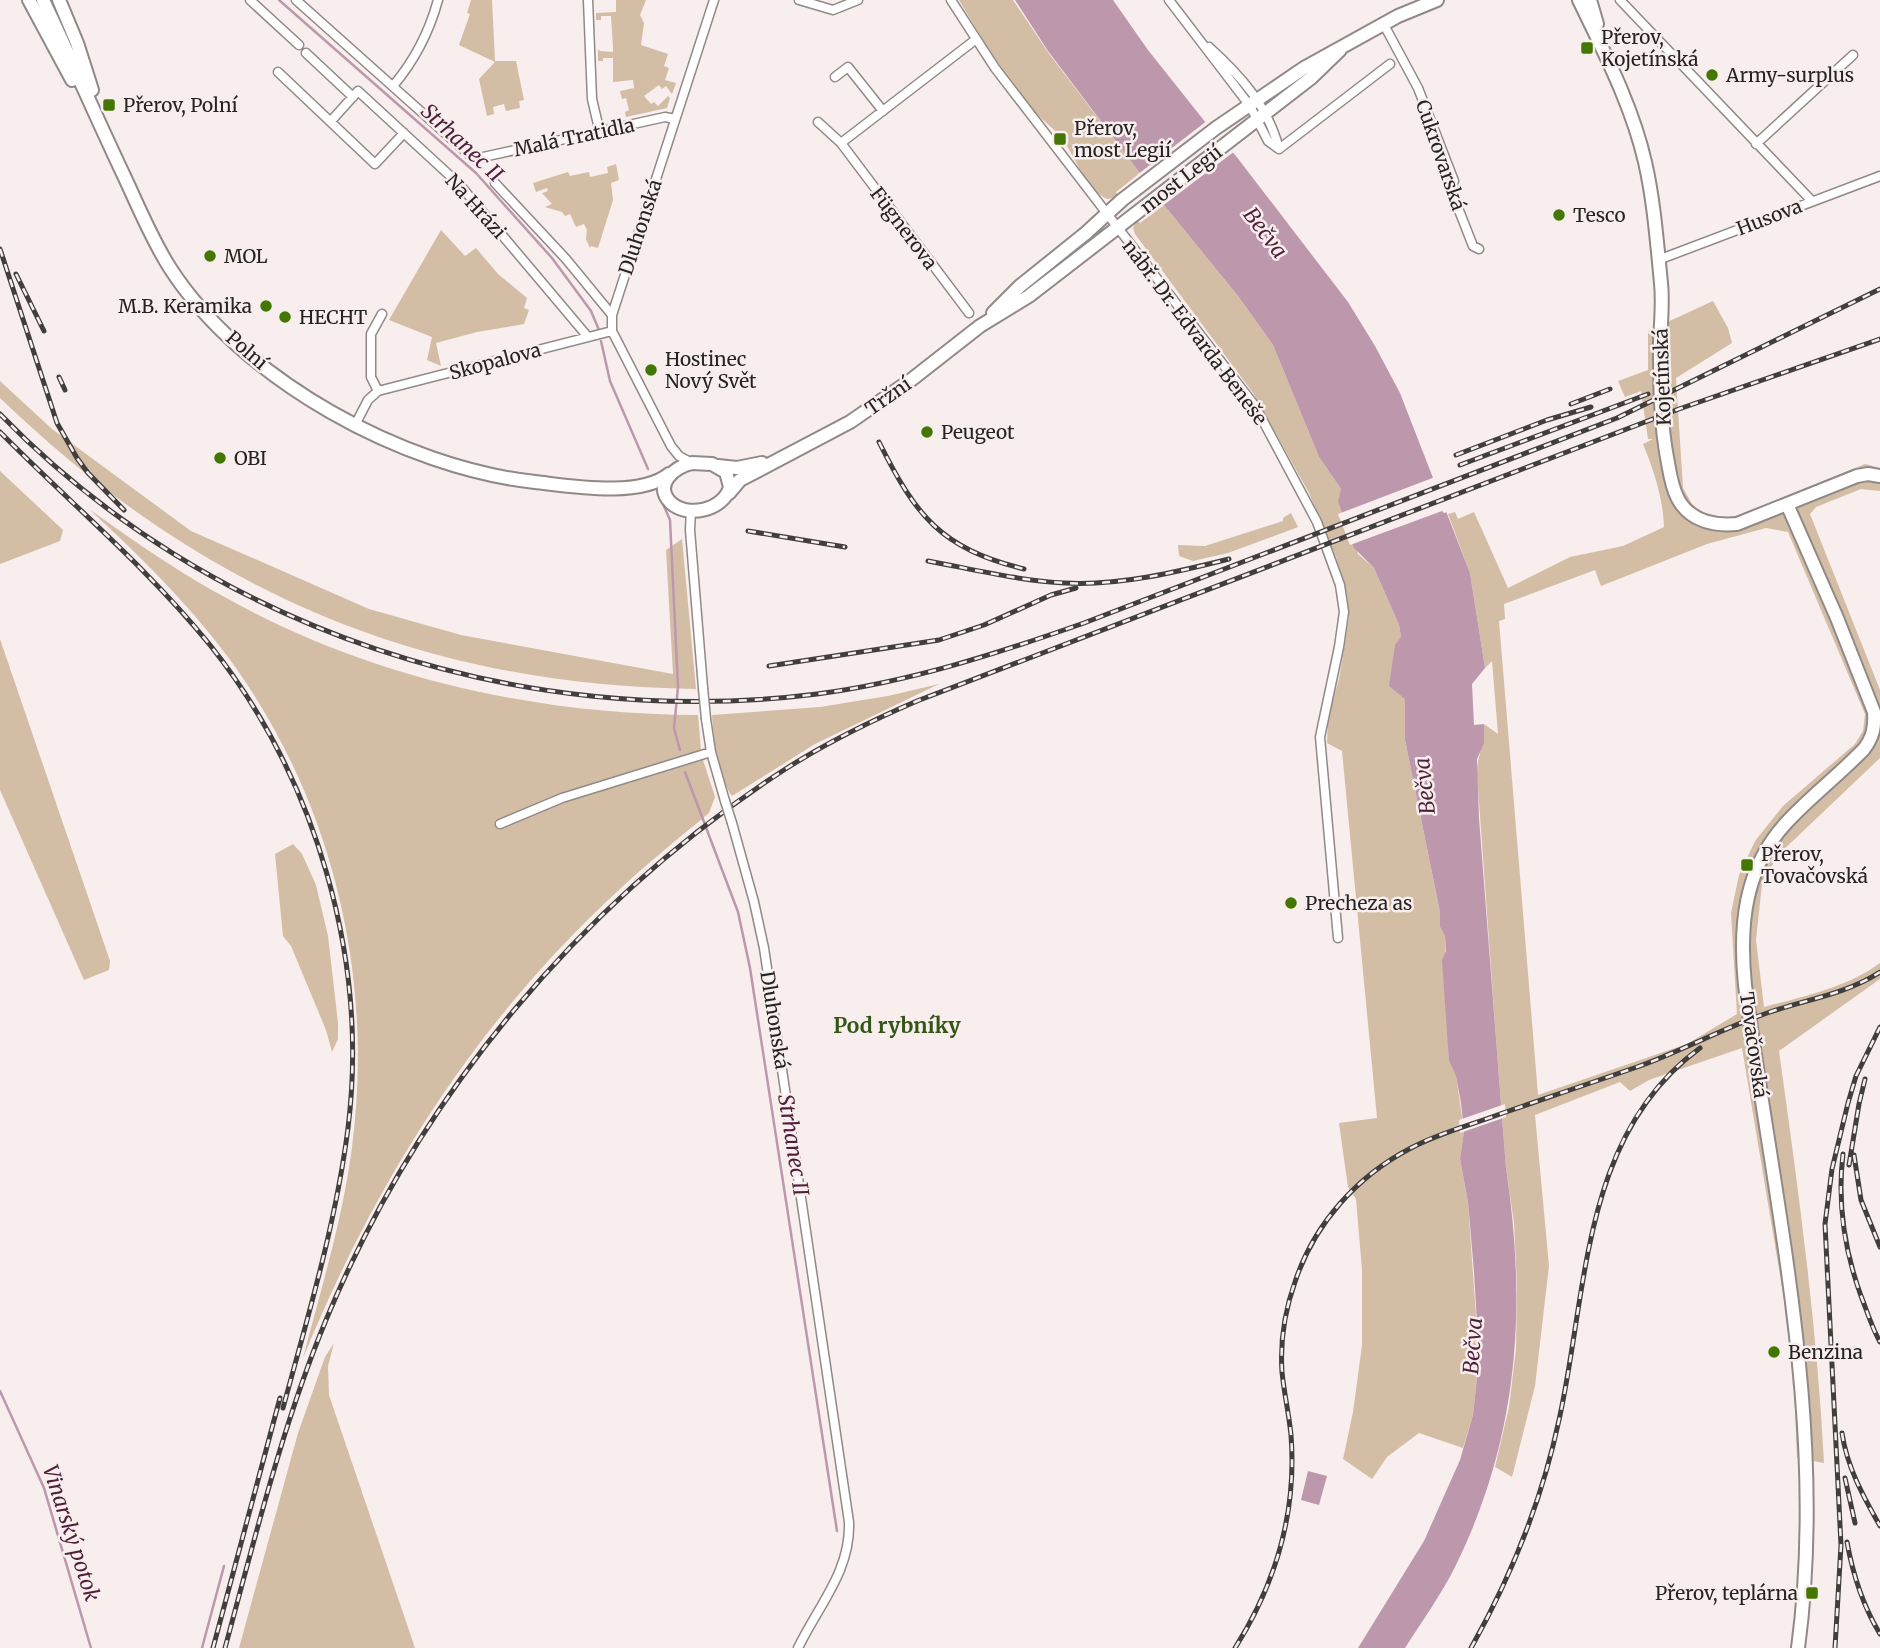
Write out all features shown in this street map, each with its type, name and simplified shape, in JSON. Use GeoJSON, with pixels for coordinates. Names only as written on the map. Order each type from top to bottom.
{"type":"FeatureCollection","features":[{"type":"Feature","properties":{"kind":"main road"},"geometry":{"type":"LineString","coordinates":[[29,0],[51,44],[108,141]]}},
{"type":"Feature","properties":{"kind":"main road","name":"Polní"},"geometry":{"type":"LineString","coordinates":[[43,0],[156,243],[175,275],[198,304],[233,340],[270,371],[355,425],[416,452],[494,475],[555,485],[623,487],[644,486],[669,474]]}},
{"type":"Feature","properties":{"kind":"main road"},"geometry":{"type":"LineString","coordinates":[[59,0],[77,43],[108,141]]}},
{"type":"Feature","properties":{"kind":"main road"},"geometry":{"type":"LineString","coordinates":[[1340,50],[1383,23],[1437,0]]}},
{"type":"Feature","properties":{"kind":"main road","name":"Kojetínská"},"geometry":{"type":"LineString","coordinates":[[1579,0],[1600,41],[1632,119],[1651,191],[1661,286],[1660,382],[1663,422],[1667,457],[1678,500],[1691,514],[1705,522],[1737,524],[1857,476],[1880,476]]}},
{"type":"Feature","properties":{"kind":"main road","name":"Kojetínská"},"geometry":{"type":"LineString","coordinates":[[1590,0],[1600,41]]}},
{"type":"Feature","properties":{"kind":"main road","name":"most Legií"},"geometry":{"type":"LineString","coordinates":[[1122,200],[1216,128],[1304,68],[1340,50]]}},
{"type":"Feature","properties":{"kind":"main road","name":"most Legií"},"geometry":{"type":"LineString","coordinates":[[1134,216],[1311,78],[1340,50]]}},
{"type":"Feature","properties":{"kind":"main road","name":"Tržní"},"geometry":{"type":"LineString","coordinates":[[980,326],[1020,286],[1122,200]]}},
{"type":"Feature","properties":{"kind":"main road","name":"Tržní"},"geometry":{"type":"LineString","coordinates":[[729,493],[740,480],[850,422],[911,380],[980,326],[1029,296],[1134,216]]}},
{"type":"Feature","properties":{"kind":"main road","name":"Tržní"},"geometry":{"type":"LineString","coordinates":[[718,466],[737,468],[789,454]]}},
{"type":"Feature","properties":{"kind":"main road"},"geometry":{"type":"LineString","coordinates":[[692,463],[718,466],[728,476],[729,493],[722,501],[712,507],[691,510],[680,508],[669,500],[664,485],[669,474],[677,468],[692,463]]}},
{"type":"Feature","properties":{"kind":"main road","name":"Polní"},"geometry":{"type":"LineString","coordinates":[[623,487],[669,500]]}},
{"type":"Feature","properties":{"kind":"main road","name":"Tovačovská"},"geometry":{"type":"LineString","coordinates":[[1787,504],[1837,618],[1874,712],[1875,722],[1873,734],[1864,749],[1788,821],[1772,841],[1751,883],[1744,914],[1745,985],[1793,1306],[1804,1401],[1806,1536],[1798,1648]]}},
{"type":"Feature","properties":{"kind":"street"},"geometry":{"type":"LineString","coordinates":[[250,0],[299,45]]}},
{"type":"Feature","properties":{"kind":"street","name":"Na Hrázi"},"geometry":{"type":"LineString","coordinates":[[296,0],[474,159]]}},
{"type":"Feature","properties":{"kind":"street"},"geometry":{"type":"LineString","coordinates":[[393,86],[430,30],[438,0]]}},
{"type":"Feature","properties":{"kind":"street"},"geometry":{"type":"LineString","coordinates":[[588,0],[592,99],[600,133]]}},
{"type":"Feature","properties":{"kind":"street","name":"Dluhonská"},"geometry":{"type":"LineString","coordinates":[[692,463],[679,456],[671,446],[612,331],[612,315],[713,0]]}},
{"type":"Feature","properties":{"kind":"street"},"geometry":{"type":"LineString","coordinates":[[799,0],[833,10],[858,0]]}},
{"type":"Feature","properties":{"kind":"street","name":"nábř. Dr. Edvarda Beneše"},"geometry":{"type":"LineString","coordinates":[[951,0],[975,40],[1255,406],[1317,522],[1343,598],[1344,619],[1320,737],[1338,938]]}},
{"type":"Feature","properties":{"kind":"street"},"geometry":{"type":"LineString","coordinates":[[1169,0],[1199,38],[1236,72],[1261,117],[1268,141],[1279,149],[1390,64]]}},
{"type":"Feature","properties":{"kind":"street"},"geometry":{"type":"LineString","coordinates":[[1620,0],[1811,200]]}},
{"type":"Feature","properties":{"kind":"street","name":"Cukrovarská"},"geometry":{"type":"LineString","coordinates":[[1383,23],[1418,88],[1454,181],[1451,190],[1473,246],[1479,249]]}},
{"type":"Feature","properties":{"kind":"street"},"geometry":{"type":"LineString","coordinates":[[841,143],[975,40]]}},
{"type":"Feature","properties":{"kind":"street","name":"Na Hrázi"},"geometry":{"type":"LineString","coordinates":[[306,53],[353,97],[358,91],[460,184],[588,337]]}},
{"type":"Feature","properties":{"kind":"street"},"geometry":{"type":"LineString","coordinates":[[1756,144],[1853,55]]}},
{"type":"Feature","properties":{"kind":"street"},"geometry":{"type":"LineString","coordinates":[[835,77],[848,67],[883,111]]}},
{"type":"Feature","properties":{"kind":"street"},"geometry":{"type":"LineString","coordinates":[[278,72],[375,163],[404,133]]}},
{"type":"Feature","properties":{"kind":"street"},"geometry":{"type":"LineString","coordinates":[[331,121],[353,97]]}},
{"type":"Feature","properties":{"kind":"street","name":"Malá Tratidla"},"geometry":{"type":"LineString","coordinates":[[474,159],[665,117],[675,119]]}},
{"type":"Feature","properties":{"kind":"street","name":"Fügnerova"},"geometry":{"type":"LineString","coordinates":[[818,122],[841,143],[969,313]]}},
{"type":"Feature","properties":{"kind":"street","name":"Husova"},"geometry":{"type":"LineString","coordinates":[[1658,260],[1880,176]]}},
{"type":"Feature","properties":{"kind":"street","name":"Na Hrázi"},"geometry":{"type":"LineString","coordinates":[[495,183],[566,259],[612,315]]}},
{"type":"Feature","properties":{"kind":"street"},"geometry":{"type":"LineString","coordinates":[[355,425],[368,400],[378,391],[370,377],[371,334],[383,314]]}},
{"type":"Feature","properties":{"kind":"street","name":"Skopalova"},"geometry":{"type":"LineString","coordinates":[[378,391],[612,331]]}},
{"type":"Feature","properties":{"kind":"street"},"geometry":{"type":"LineString","coordinates":[[669,474],[674,458],[671,446]]}},
{"type":"Feature","properties":{"kind":"street","name":"Dluhonská"},"geometry":{"type":"LineString","coordinates":[[691,510],[690,530],[703,688],[711,752],[754,902],[764,948],[849,1522],[847,1551],[840,1572],[798,1648]]}},
{"type":"Feature","properties":{"kind":"street"},"geometry":{"type":"LineString","coordinates":[[500,824],[562,798],[711,752]]}},
{"type":"Feature","properties":{"kind":"shaded area"},"geometry":{"type":"Polygon","coordinates":[[[471,0],[492,0],[495,61],[516,61],[524,100],[519,101],[520,108],[506,111],[504,104],[493,107],[494,114],[487,116],[479,79],[495,62],[459,45],[470,14],[467,13],[471,0]]]}},
{"type":"Feature","properties":{"kind":"shaded area"},"geometry":{"type":"Polygon","coordinates":[[[616,0],[646,0],[640,15],[644,23],[641,45],[668,54],[664,66],[669,68],[665,80],[676,83],[672,94],[666,86],[662,89],[659,85],[644,96],[651,104],[654,102],[658,106],[668,96],[670,98],[667,108],[626,117],[625,112],[629,110],[626,98],[622,99],[620,91],[634,88],[633,80],[613,82],[613,58],[598,61],[598,49],[613,52],[613,48],[611,16],[601,16],[601,20],[596,20],[596,13],[616,12],[616,0]]]}},
{"type":"Feature","properties":{"kind":"shaded area"},"geometry":{"type":"Polygon","coordinates":[[[959,0],[1013,0],[1050,55],[1140,173],[1116,192],[1119,197],[1107,199],[1093,188],[1062,139],[1035,112],[1004,72],[959,0]]]}},
{"type":"Feature","properties":{"kind":"shaded area"},"geometry":{"type":"Polygon","coordinates":[[[616,164],[619,180],[611,183],[613,200],[598,248],[590,248],[584,224],[576,227],[570,214],[565,216],[562,212],[545,207],[552,204],[542,193],[548,191],[547,188],[536,192],[533,183],[568,172],[570,176],[589,172],[590,177],[608,173],[607,167],[616,164]]]}},
{"type":"Feature","properties":{"kind":"shaded area"},"geometry":{"type":"Polygon","coordinates":[[[1164,205],[1238,296],[1273,345],[1319,457],[1341,489],[1358,554],[1374,568],[1399,625],[1401,637],[1405,740],[1440,912],[1440,927],[1445,936],[1449,1061],[1456,1075],[1464,1131],[1460,1159],[1468,1202],[1479,1359],[1473,1415],[1463,1448],[1419,1433],[1387,1457],[1372,1479],[1343,1459],[1353,1412],[1362,1345],[1362,1270],[1356,1199],[1348,1187],[1339,1123],[1377,1118],[1342,751],[1327,743],[1328,717],[1339,679],[1349,618],[1347,595],[1336,557],[1309,493],[1253,393],[1135,234],[1133,228],[1137,220],[1140,223],[1164,205]]]}},
{"type":"Feature","properties":{"kind":"shaded area"},"geometry":{"type":"Polygon","coordinates":[[[441,230],[465,256],[476,248],[498,274],[527,298],[524,308],[529,310],[524,324],[436,343],[441,366],[427,360],[432,337],[389,320],[441,230]]]}},
{"type":"Feature","properties":{"kind":"shaded area"},"geometry":{"type":"Polygon","coordinates":[[[1713,301],[1728,328],[1732,343],[1676,378],[1683,488],[1692,504],[1707,516],[1720,520],[1739,515],[1865,464],[1880,468],[1880,491],[1861,489],[1816,507],[1810,514],[1880,690],[1880,758],[1778,855],[1762,884],[1756,940],[1764,1007],[1839,985],[1880,963],[1880,979],[1779,1051],[1812,1308],[1824,1463],[1797,1458],[1794,1386],[1784,1299],[1742,1048],[1649,1080],[1630,1091],[1620,1082],[1535,1115],[1549,1266],[1535,1386],[1512,1477],[1495,1467],[1509,1407],[1516,1349],[1517,1285],[1477,774],[1484,724],[1498,734],[1492,661],[1485,668],[1470,573],[1448,514],[1455,512],[1458,519],[1474,512],[1508,588],[1570,557],[1623,546],[1664,527],[1657,485],[1643,444],[1653,439],[1648,439],[1641,391],[1625,397],[1618,381],[1648,370],[1648,331],[1713,301]],[[1766,528],[1707,544],[1601,586],[1595,570],[1504,604],[1505,619],[1499,621],[1538,1095],[1687,1044],[1737,1014],[1731,913],[1739,875],[1755,841],[1783,806],[1855,744],[1863,731],[1865,714],[1788,532],[1766,528]]]}},
{"type":"Feature","properties":{"kind":"shaded area"},"geometry":{"type":"Polygon","coordinates":[[[0,381],[52,429],[191,531],[369,609],[461,635],[673,674],[666,550],[682,539],[696,689],[594,683],[498,669],[406,646],[318,614],[235,573],[154,524],[76,465],[0,398],[0,381]]]}},
{"type":"Feature","properties":{"kind":"shaded area"},"geometry":{"type":"Polygon","coordinates":[[[0,471],[63,530],[60,541],[0,564],[0,471]]]}},
{"type":"Feature","properties":{"kind":"shaded area"},"geometry":{"type":"Polygon","coordinates":[[[89,509],[159,557],[232,601],[286,628],[399,671],[458,687],[577,708],[698,715],[701,750],[676,759],[678,767],[703,760],[715,797],[709,813],[630,880],[556,952],[469,1058],[394,1173],[361,1233],[303,1358],[343,1200],[352,1147],[357,1084],[357,1021],[351,958],[339,897],[322,836],[299,778],[270,722],[236,668],[203,625],[167,585],[89,509]]]}},
{"type":"Feature","properties":{"kind":"shaded area"},"geometry":{"type":"Polygon","coordinates":[[[1291,513],[1298,527],[1293,529],[1228,553],[1193,561],[1179,556],[1178,545],[1205,546],[1283,521],[1283,518],[1291,513]]]}},
{"type":"Feature","properties":{"kind":"shaded area"},"geometry":{"type":"Polygon","coordinates":[[[0,639],[110,961],[109,970],[84,980],[0,790],[0,639]]]}},
{"type":"Feature","properties":{"kind":"shaded area"},"geometry":{"type":"Polygon","coordinates":[[[939,684],[815,744],[732,796],[727,789],[717,757],[712,715],[820,707],[888,696],[939,684]]]}},
{"type":"Feature","properties":{"kind":"shaded area"},"geometry":{"type":"Polygon","coordinates":[[[293,844],[302,854],[316,885],[328,936],[338,1023],[338,1039],[332,1052],[326,1030],[291,946],[283,936],[275,854],[293,844]]]}},
{"type":"Feature","properties":{"kind":"shaded area"},"geometry":{"type":"Polygon","coordinates":[[[334,1343],[328,1366],[329,1395],[415,1648],[239,1648],[298,1433],[325,1357],[334,1343]]]}},
{"type":"Feature","properties":{"kind":"water","name":"Bečva"},"geometry":{"type":"Polygon","coordinates":[[[1015,0],[1113,0],[1148,50],[1236,156],[1348,302],[1400,393],[1470,573],[1485,668],[1472,684],[1474,725],[1484,724],[1484,743],[1477,759],[1479,818],[1516,1271],[1516,1321],[1505,1421],[1493,1470],[1455,1567],[1405,1648],[1358,1648],[1424,1541],[1460,1460],[1473,1415],[1479,1359],[1468,1202],[1460,1159],[1464,1131],[1456,1076],[1449,1061],[1442,960],[1446,951],[1445,936],[1440,927],[1440,912],[1405,740],[1405,699],[1389,686],[1395,645],[1401,637],[1399,625],[1374,568],[1354,548],[1338,501],[1341,489],[1319,457],[1273,345],[1048,51],[1015,0]]]}},
{"type":"Feature","properties":{"kind":"water"},"geometry":{"type":"Polygon","coordinates":[[[1308,1471],[1327,1476],[1319,1505],[1301,1500],[1308,1471]]]}},
{"type":"Feature","properties":{"kind":"pier"},"geometry":{"type":"Polygon","coordinates":[[[1208,120],[1235,151],[1161,207],[1137,175],[1208,120]]]}},
{"type":"Feature","properties":{"kind":"pier"},"geometry":{"type":"Polygon","coordinates":[[[1437,474],[1450,511],[1442,511],[1350,545],[1338,514],[1437,474]]]}},
{"type":"Feature","properties":{"kind":"pier"},"geometry":{"type":"Polygon","coordinates":[[[1505,1104],[1506,1117],[1460,1133],[1459,1120],[1505,1104]]]}},
{"type":"Feature","properties":{"kind":"waterway","name":"Strhanec II"},"geometry":{"type":"LineString","coordinates":[[279,0],[476,173],[552,258],[591,311],[599,330]]}},
{"type":"Feature","properties":{"kind":"waterway","name":"Strhanec II"},"geometry":{"type":"LineString","coordinates":[[601,341],[610,381],[648,469]]}},
{"type":"Feature","properties":{"kind":"waterway","name":"Strhanec II"},"geometry":{"type":"LineString","coordinates":[[660,497],[670,520],[678,687],[674,728],[680,750]]}},
{"type":"Feature","properties":{"kind":"waterway","name":"Strhanec II"},"geometry":{"type":"LineString","coordinates":[[685,772],[738,912],[750,968],[837,1531]]}},
{"type":"Feature","properties":{"kind":"waterway","name":"Vinarský potok"},"geometry":{"type":"LineString","coordinates":[[0,1391],[44,1488],[91,1648]]}},
{"type":"Feature","properties":{"kind":"waterway"},"geometry":{"type":"LineString","coordinates":[[202,1648],[224,1566]]}},
{"type":"Feature","properties":{"kind":"railway"},"geometry":{"type":"LineString","coordinates":[[0,249],[57,423],[88,473],[124,510]]}},
{"type":"Feature","properties":{"kind":"railway"},"geometry":{"type":"LineString","coordinates":[[16,274],[44,331]]}},
{"type":"Feature","properties":{"kind":"railway"},"geometry":{"type":"LineString","coordinates":[[0,414],[83,490],[174,554],[272,607],[376,649],[483,679],[593,696],[705,701],[817,694],[919,674],[985,656],[1084,623],[1617,418],[1880,289]]}},
{"type":"Feature","properties":{"kind":"railway"},"geometry":{"type":"LineString","coordinates":[[225,1648],[270,1483],[310,1360],[364,1237],[409,1158],[459,1081],[515,1009],[576,941],[642,878],[712,820],[803,758],[917,701],[1679,409],[1880,339]]}},
{"type":"Feature","properties":{"kind":"railway"},"geometry":{"type":"LineString","coordinates":[[59,377],[65,390]]}},
{"type":"Feature","properties":{"kind":"railway"},"geometry":{"type":"LineString","coordinates":[[1571,404],[1610,389]]}},
{"type":"Feature","properties":{"kind":"railway"},"geometry":{"type":"LineString","coordinates":[[1460,465],[1648,394]]}},
{"type":"Feature","properties":{"kind":"railway"},"geometry":{"type":"LineString","coordinates":[[1456,455],[1547,420],[1591,407]]}},
{"type":"Feature","properties":{"kind":"railway"},"geometry":{"type":"LineString","coordinates":[[0,432],[134,562],[210,645],[247,697],[279,753],[306,812],[327,873],[342,936],[350,1000],[352,1064],[348,1128],[329,1234],[283,1408]]}},
{"type":"Feature","properties":{"kind":"railway"},"geometry":{"type":"LineString","coordinates":[[879,442],[905,490],[934,525],[971,551],[1024,569]]}},
{"type":"Feature","properties":{"kind":"railway"},"geometry":{"type":"LineString","coordinates":[[748,531],[845,547]]}},
{"type":"Feature","properties":{"kind":"railway"},"geometry":{"type":"LineString","coordinates":[[928,561],[1031,580],[1085,583],[1148,577],[1229,559]]}},
{"type":"Feature","properties":{"kind":"railway"},"geometry":{"type":"LineString","coordinates":[[769,666],[939,640],[984,625],[1051,595],[1076,588]]}},
{"type":"Feature","properties":{"kind":"railway"},"geometry":{"type":"LineString","coordinates":[[1235,1648],[1262,1598],[1281,1546],[1287,1519],[1292,1464],[1282,1361],[1288,1304],[1303,1261],[1314,1241],[1326,1221],[1356,1187],[1391,1159],[1433,1138],[1637,1067],[1753,1018],[1840,991],[1880,972]]}},
{"type":"Feature","properties":{"kind":"railway"},"geometry":{"type":"LineString","coordinates":[[1835,1648],[1841,1545],[1825,1224],[1832,1169],[1848,1103],[1856,1076],[1880,1027]]}},
{"type":"Feature","properties":{"kind":"railway"},"geometry":{"type":"LineString","coordinates":[[1471,1648],[1512,1566],[1544,1479],[1569,1370],[1585,1268],[1596,1218],[1611,1170],[1632,1125],[1661,1084],[1700,1048]]}},
{"type":"Feature","properties":{"kind":"railway"},"geometry":{"type":"LineString","coordinates":[[1849,1165],[1865,1079]]}},
{"type":"Feature","properties":{"kind":"railway"},"geometry":{"type":"LineString","coordinates":[[1843,1154],[1841,1191],[1846,1244],[1861,1296],[1880,1342]]}},
{"type":"Feature","properties":{"kind":"railway"},"geometry":{"type":"LineString","coordinates":[[1854,1155],[1861,1200],[1880,1247]]}},
{"type":"Feature","properties":{"kind":"railway"},"geometry":{"type":"LineString","coordinates":[[213,1648],[280,1398]]}},
{"type":"Feature","properties":{"kind":"railway"},"geometry":{"type":"LineString","coordinates":[[1842,1433],[1852,1469],[1880,1526]]}},
{"type":"Feature","properties":{"kind":"railway"},"geometry":{"type":"LineString","coordinates":[[1845,1478],[1855,1523]]}},
{"type":"Feature","properties":{"kind":"railway"},"geometry":{"type":"LineString","coordinates":[[1847,1542],[1859,1590],[1880,1634]]}},
{"type":"Feature","properties":{"kind":"place","name":"Přerov, Kojetínská"},"geometry":{"type":"Point","coordinates":[1587,48]}},
{"type":"Feature","properties":{"kind":"place","name":"Army-surplus"},"geometry":{"type":"Point","coordinates":[1712,75]}},
{"type":"Feature","properties":{"kind":"place","name":"Přerov, Polní"},"geometry":{"type":"Point","coordinates":[109,105]}},
{"type":"Feature","properties":{"kind":"place","name":"Přerov, most Legií"},"geometry":{"type":"Point","coordinates":[1060,139]}},
{"type":"Feature","properties":{"kind":"place","name":"Tesco"},"geometry":{"type":"Point","coordinates":[1559,215]}},
{"type":"Feature","properties":{"kind":"place","name":"MOL"},"geometry":{"type":"Point","coordinates":[210,256]}},
{"type":"Feature","properties":{"kind":"place","name":"M.B. Keramika"},"geometry":{"type":"Point","coordinates":[266,306]}},
{"type":"Feature","properties":{"kind":"place","name":"HECHT"},"geometry":{"type":"Point","coordinates":[285,317]}},
{"type":"Feature","properties":{"kind":"place","name":"Hostinec Nový Svět"},"geometry":{"type":"Point","coordinates":[651,370]}},
{"type":"Feature","properties":{"kind":"place","name":"Peugeot"},"geometry":{"type":"Point","coordinates":[927,432]}},
{"type":"Feature","properties":{"kind":"place","name":"OBI"},"geometry":{"type":"Point","coordinates":[220,458]}},
{"type":"Feature","properties":{"kind":"place","name":"Přerov, Tovačovská"},"geometry":{"type":"Point","coordinates":[1747,865]}},
{"type":"Feature","properties":{"kind":"place","name":"Precheza as"},"geometry":{"type":"Point","coordinates":[1291,903]}},
{"type":"Feature","properties":{"kind":"place","name":"Benzina"},"geometry":{"type":"Point","coordinates":[1774,1352]}},
{"type":"Feature","properties":{"kind":"place","name":"Přerov, teplárna"},"geometry":{"type":"Point","coordinates":[1812,1593]}},
{"type":"Feature","properties":{"kind":"district","name":"Pod rybníky"},"geometry":{"type":"Point","coordinates":[897,1026]}}]}
